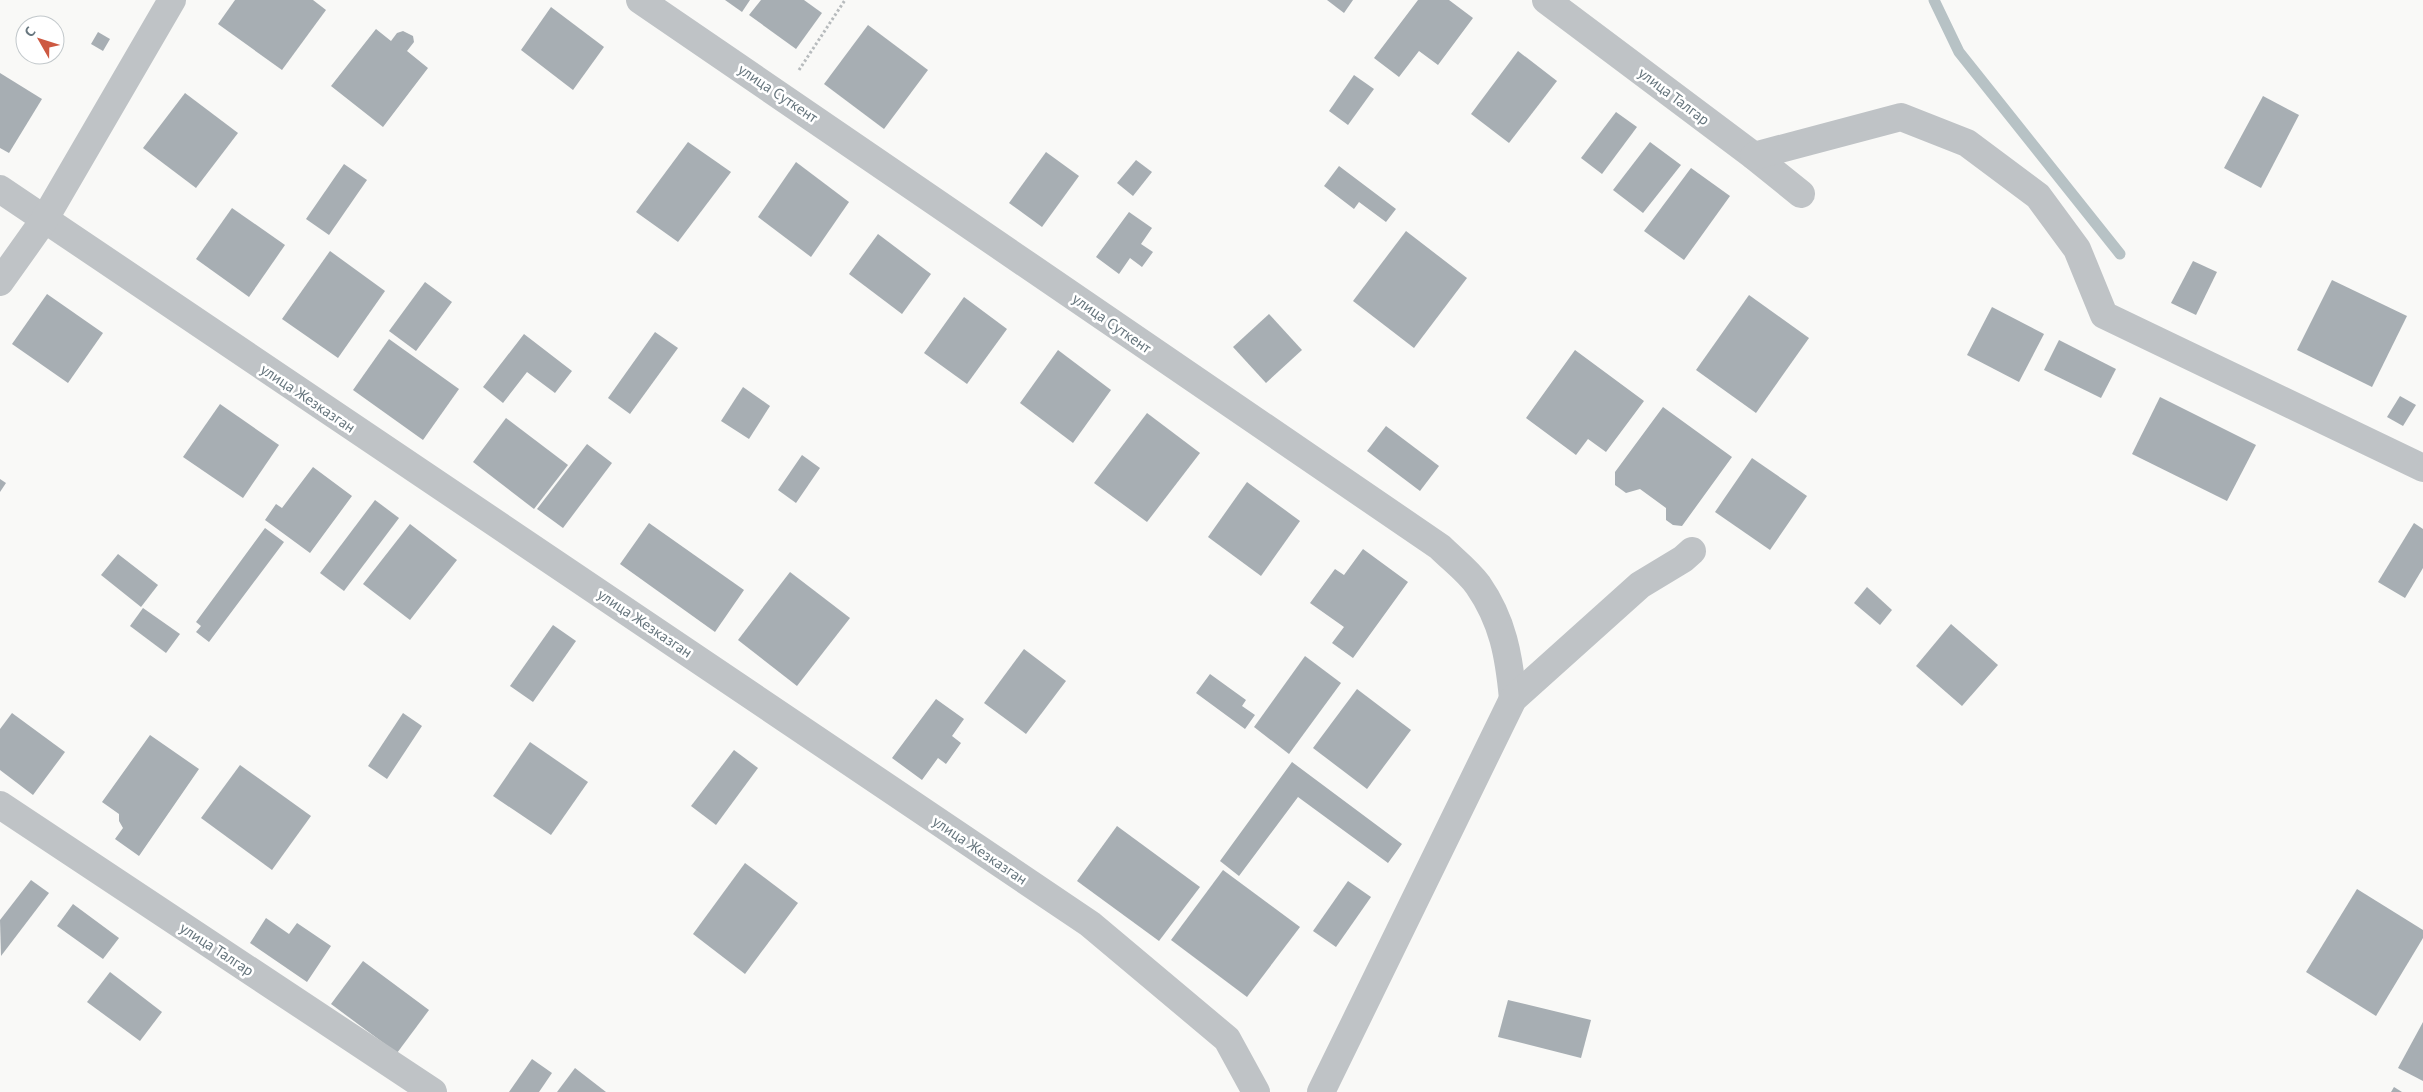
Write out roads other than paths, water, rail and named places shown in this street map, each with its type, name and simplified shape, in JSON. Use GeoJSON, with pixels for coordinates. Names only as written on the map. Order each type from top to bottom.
{"type":"FeatureCollection","features":[{"type":"Feature","properties":{"kind":"street"},"geometry":{"type":"LineString","coordinates":[[0,282],[44,220],[172,0]]}},
{"type":"Feature","properties":{"kind":"street","name":"улица Суткент"},"geometry":{"type":"LineString","coordinates":[[640,0],[1440,547],[1477,584],[1495,613],[1509,656],[1513,699]]}},
{"type":"Feature","properties":{"kind":"street","name":"улица Талгар"},"geometry":{"type":"LineString","coordinates":[[1546,0],[1754,156],[1801,194]]}},
{"type":"Feature","properties":{"kind":"street"},"geometry":{"type":"LineString","coordinates":[[1754,156],[1901,117],[1966,143],[2038,196],[2076,249],[2104,315],[2423,468]]}},
{"type":"Feature","properties":{"kind":"street","name":"улица Жезказган"},"geometry":{"type":"LineString","coordinates":[[0,190],[1090,924],[1227,1039],[1256,1092]]}},
{"type":"Feature","properties":{"kind":"street"},"geometry":{"type":"LineString","coordinates":[[1321,1092],[1513,699],[1640,586],[1683,559],[1692,551]]}},
{"type":"Feature","properties":{"kind":"street","name":"улица Талгар"},"geometry":{"type":"LineString","coordinates":[[0,806],[433,1092]]}},
{"type":"Feature","properties":{"kind":"waterway"},"geometry":{"type":"LineString","coordinates":[[1934,0],[1959,52],[2120,254]]}}]}
